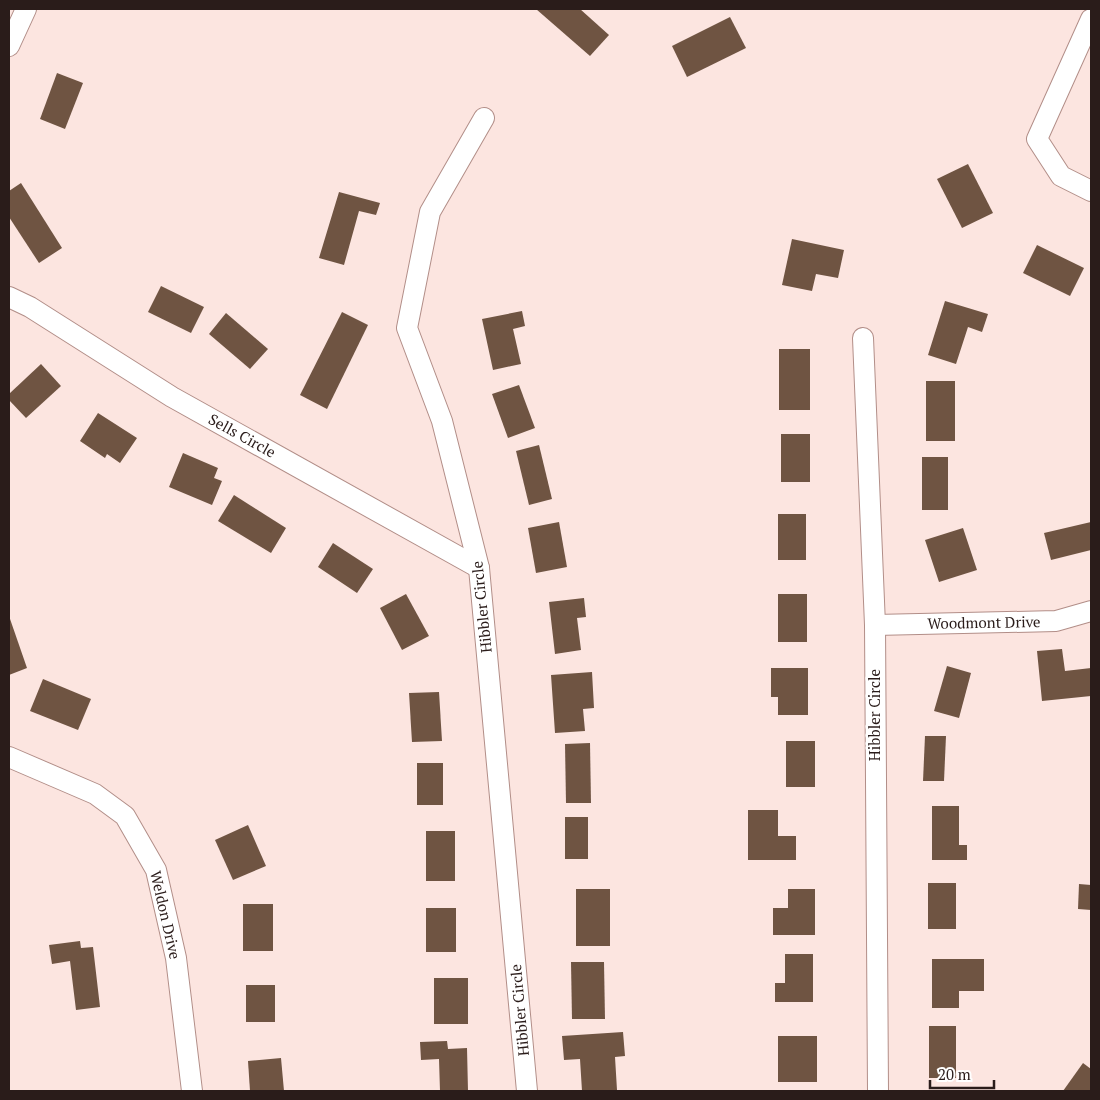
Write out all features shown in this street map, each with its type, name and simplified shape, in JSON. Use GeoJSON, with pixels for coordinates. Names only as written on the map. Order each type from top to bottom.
{"type":"FeatureCollection","features":[{"type":"Feature","properties":{"kind":"street"},"geometry":{"type":"LineString","coordinates":[[9,46],[26,9]]}},
{"type":"Feature","properties":{"kind":"street"},"geometry":{"type":"LineString","coordinates":[[1091,19],[1037,139],[1060,176],[1091,191]]}},
{"type":"Feature","properties":{"kind":"street","name":"Hibbler Circle"},"geometry":{"type":"LineString","coordinates":[[484,118],[430,212],[407,328],[442,421],[480,568],[527,1091]]}},
{"type":"Feature","properties":{"kind":"street","name":"Sells Circle"},"geometry":{"type":"LineString","coordinates":[[9,297],[30,307],[172,397],[480,568]]}},
{"type":"Feature","properties":{"kind":"street","name":"Hibbler Circle"},"geometry":{"type":"LineString","coordinates":[[863,338],[875,625],[878,1091]]}},
{"type":"Feature","properties":{"kind":"street","name":"Woodmont Drive"},"geometry":{"type":"LineString","coordinates":[[875,625],[1056,621],[1091,611]]}},
{"type":"Feature","properties":{"kind":"street","name":"Weldon Drive"},"geometry":{"type":"LineString","coordinates":[[9,757],[95,794],[125,816],[156,870],[176,958],[192,1091]]}},
{"type":"Feature","properties":{"kind":"building"},"geometry":{"type":"Polygon","coordinates":[[[536,9],[580,9],[609,35],[590,56],[536,9]]]}},
{"type":"Feature","properties":{"kind":"building"},"geometry":{"type":"Polygon","coordinates":[[[730,17],[746,48],[687,77],[672,46],[730,17]]]}},
{"type":"Feature","properties":{"kind":"building"},"geometry":{"type":"Polygon","coordinates":[[[57,73],[83,83],[65,129],[40,119],[57,73]]]}},
{"type":"Feature","properties":{"kind":"building"},"geometry":{"type":"Polygon","coordinates":[[[968,164],[993,213],[962,228],[937,179],[968,164]]]}},
{"type":"Feature","properties":{"kind":"building"},"geometry":{"type":"Polygon","coordinates":[[[21,183],[62,248],[39,263],[9,217],[9,191],[21,183]]]}},
{"type":"Feature","properties":{"kind":"building"},"geometry":{"type":"Polygon","coordinates":[[[339,192],[380,203],[376,215],[359,211],[344,265],[319,258],[339,192]]]}},
{"type":"Feature","properties":{"kind":"building"},"geometry":{"type":"Polygon","coordinates":[[[792,239],[844,250],[838,278],[816,274],[812,291],[782,285],[792,239]]]}},
{"type":"Feature","properties":{"kind":"building"},"geometry":{"type":"Polygon","coordinates":[[[1037,245],[1084,268],[1070,296],[1023,273],[1037,245]]]}},
{"type":"Feature","properties":{"kind":"building"},"geometry":{"type":"Polygon","coordinates":[[[161,286],[204,307],[191,333],[148,312],[161,286]]]}},
{"type":"Feature","properties":{"kind":"building"},"geometry":{"type":"Polygon","coordinates":[[[945,301],[988,314],[982,332],[968,327],[956,364],[928,355],[945,301]]]}},
{"type":"Feature","properties":{"kind":"building"},"geometry":{"type":"Polygon","coordinates":[[[522,311],[525,326],[513,329],[521,364],[493,370],[482,319],[522,311]]]}},
{"type":"Feature","properties":{"kind":"building"},"geometry":{"type":"Polygon","coordinates":[[[342,312],[368,325],[327,409],[300,395],[342,312]]]}},
{"type":"Feature","properties":{"kind":"building"},"geometry":{"type":"Polygon","coordinates":[[[226,313],[268,349],[250,369],[209,334],[226,313]]]}},
{"type":"Feature","properties":{"kind":"building"},"geometry":{"type":"Polygon","coordinates":[[[779,349],[810,349],[810,410],[779,410],[779,349]]]}},
{"type":"Feature","properties":{"kind":"building"},"geometry":{"type":"Polygon","coordinates":[[[41,364],[61,386],[26,418],[9,400],[9,394],[41,364]]]}},
{"type":"Feature","properties":{"kind":"building"},"geometry":{"type":"Polygon","coordinates":[[[926,381],[955,381],[955,441],[926,441],[926,381]]]}},
{"type":"Feature","properties":{"kind":"building"},"geometry":{"type":"Polygon","coordinates":[[[519,385],[535,428],[508,438],[492,394],[519,385]]]}},
{"type":"Feature","properties":{"kind":"building"},"geometry":{"type":"Polygon","coordinates":[[[98,413],[137,438],[120,463],[107,454],[105,458],[80,441],[98,413]]]}},
{"type":"Feature","properties":{"kind":"building"},"geometry":{"type":"Polygon","coordinates":[[[781,434],[810,434],[810,482],[781,482],[781,434]]]}},
{"type":"Feature","properties":{"kind":"building"},"geometry":{"type":"Polygon","coordinates":[[[539,445],[552,499],[529,505],[516,451],[539,445]]]}},
{"type":"Feature","properties":{"kind":"building"},"geometry":{"type":"Polygon","coordinates":[[[183,453],[218,468],[214,478],[222,481],[212,505],[169,487],[183,453]]]}},
{"type":"Feature","properties":{"kind":"building"},"geometry":{"type":"Polygon","coordinates":[[[922,457],[948,457],[948,510],[922,510],[922,457]]]}},
{"type":"Feature","properties":{"kind":"building"},"geometry":{"type":"Polygon","coordinates":[[[234,495],[286,528],[271,553],[218,521],[234,495]]]}},
{"type":"Feature","properties":{"kind":"building"},"geometry":{"type":"Polygon","coordinates":[[[778,514],[806,514],[806,560],[778,560],[778,514]]]}},
{"type":"Feature","properties":{"kind":"building"},"geometry":{"type":"Polygon","coordinates":[[[559,522],[567,567],[536,573],[528,528],[559,522]]]}},
{"type":"Feature","properties":{"kind":"building"},"geometry":{"type":"Polygon","coordinates":[[[1091,522],[1091,550],[1051,560],[1044,533],[1091,522]]]}},
{"type":"Feature","properties":{"kind":"building"},"geometry":{"type":"Polygon","coordinates":[[[963,528],[977,570],[939,582],[925,540],[963,528]]]}},
{"type":"Feature","properties":{"kind":"building"},"geometry":{"type":"Polygon","coordinates":[[[333,543],[373,569],[357,593],[318,567],[333,543]]]}},
{"type":"Feature","properties":{"kind":"building"},"geometry":{"type":"Polygon","coordinates":[[[406,594],[429,636],[402,650],[380,608],[406,594]]]}},
{"type":"Feature","properties":{"kind":"building"},"geometry":{"type":"Polygon","coordinates":[[[778,594],[807,594],[807,642],[778,642],[778,594]]]}},
{"type":"Feature","properties":{"kind":"building"},"geometry":{"type":"Polygon","coordinates":[[[584,598],[586,617],[577,618],[581,650],[555,654],[549,602],[584,598]]]}},
{"type":"Feature","properties":{"kind":"building"},"geometry":{"type":"Polygon","coordinates":[[[9,616],[27,668],[9,675],[9,616]]]}},
{"type":"Feature","properties":{"kind":"building"},"geometry":{"type":"Polygon","coordinates":[[[1062,649],[1065,671],[1091,668],[1091,696],[1042,701],[1037,651],[1062,649]]]}},
{"type":"Feature","properties":{"kind":"building"},"geometry":{"type":"Polygon","coordinates":[[[947,666],[971,673],[959,718],[934,711],[947,666]]]}},
{"type":"Feature","properties":{"kind":"building"},"geometry":{"type":"Polygon","coordinates":[[[771,668],[808,668],[808,715],[778,715],[778,697],[771,697],[771,668]]]}},
{"type":"Feature","properties":{"kind":"building"},"geometry":{"type":"Polygon","coordinates":[[[592,672],[594,708],[583,709],[585,731],[555,733],[551,675],[592,672]]]}},
{"type":"Feature","properties":{"kind":"building"},"geometry":{"type":"Polygon","coordinates":[[[43,679],[91,699],[78,730],[30,711],[43,679]]]}},
{"type":"Feature","properties":{"kind":"building"},"geometry":{"type":"Polygon","coordinates":[[[439,692],[442,741],[412,742],[409,693],[439,692]]]}},
{"type":"Feature","properties":{"kind":"building"},"geometry":{"type":"Polygon","coordinates":[[[925,736],[946,736],[944,781],[923,781],[925,736]]]}},
{"type":"Feature","properties":{"kind":"building"},"geometry":{"type":"Polygon","coordinates":[[[786,741],[815,741],[815,787],[786,787],[786,741]]]}},
{"type":"Feature","properties":{"kind":"building"},"geometry":{"type":"Polygon","coordinates":[[[590,743],[591,803],[566,803],[565,744],[590,743]]]}},
{"type":"Feature","properties":{"kind":"building"},"geometry":{"type":"Polygon","coordinates":[[[417,763],[443,763],[443,805],[417,805],[417,763]]]}},
{"type":"Feature","properties":{"kind":"building"},"geometry":{"type":"Polygon","coordinates":[[[932,806],[959,806],[959,845],[967,845],[967,860],[932,860],[932,806]]]}},
{"type":"Feature","properties":{"kind":"building"},"geometry":{"type":"Polygon","coordinates":[[[748,810],[778,810],[778,836],[796,836],[796,860],[748,860],[748,810]]]}},
{"type":"Feature","properties":{"kind":"building"},"geometry":{"type":"Polygon","coordinates":[[[565,817],[588,817],[588,859],[565,859],[565,817]]]}},
{"type":"Feature","properties":{"kind":"building"},"geometry":{"type":"Polygon","coordinates":[[[248,825],[266,866],[233,880],[215,840],[248,825]]]}},
{"type":"Feature","properties":{"kind":"building"},"geometry":{"type":"Polygon","coordinates":[[[426,831],[455,831],[455,881],[426,881],[426,831]]]}},
{"type":"Feature","properties":{"kind":"building"},"geometry":{"type":"Polygon","coordinates":[[[928,883],[956,883],[956,929],[928,929],[928,883]]]}},
{"type":"Feature","properties":{"kind":"building"},"geometry":{"type":"Polygon","coordinates":[[[1079,884],[1091,885],[1091,910],[1078,909],[1079,884]]]}},
{"type":"Feature","properties":{"kind":"building"},"geometry":{"type":"Polygon","coordinates":[[[576,889],[610,889],[610,946],[576,946],[576,889]]]}},
{"type":"Feature","properties":{"kind":"building"},"geometry":{"type":"Polygon","coordinates":[[[788,889],[815,889],[815,935],[773,935],[773,908],[788,908],[788,889]]]}},
{"type":"Feature","properties":{"kind":"building"},"geometry":{"type":"Polygon","coordinates":[[[243,904],[273,904],[273,951],[243,951],[243,904]]]}},
{"type":"Feature","properties":{"kind":"building"},"geometry":{"type":"Polygon","coordinates":[[[426,908],[456,908],[456,952],[426,952],[426,908]]]}},
{"type":"Feature","properties":{"kind":"building"},"geometry":{"type":"Polygon","coordinates":[[[80,941],[81,948],[93,947],[100,1007],[76,1010],[70,961],[52,964],[49,945],[80,941]]]}},
{"type":"Feature","properties":{"kind":"building"},"geometry":{"type":"Polygon","coordinates":[[[785,954],[813,954],[813,1002],[775,1002],[775,983],[785,983],[785,954]]]}},
{"type":"Feature","properties":{"kind":"building"},"geometry":{"type":"Polygon","coordinates":[[[932,959],[984,959],[984,991],[959,991],[959,1008],[932,1008],[932,959]]]}},
{"type":"Feature","properties":{"kind":"building"},"geometry":{"type":"Polygon","coordinates":[[[571,962],[604,962],[605,1019],[572,1019],[571,962]]]}},
{"type":"Feature","properties":{"kind":"building"},"geometry":{"type":"Polygon","coordinates":[[[434,978],[468,978],[468,1024],[434,1024],[434,978]]]}},
{"type":"Feature","properties":{"kind":"building"},"geometry":{"type":"Polygon","coordinates":[[[246,985],[275,985],[275,1022],[246,1022],[246,985]]]}},
{"type":"Feature","properties":{"kind":"building"},"geometry":{"type":"Polygon","coordinates":[[[929,1026],[956,1026],[956,1078],[929,1078],[929,1026]]]}},
{"type":"Feature","properties":{"kind":"building"},"geometry":{"type":"Polygon","coordinates":[[[623,1032],[625,1056],[615,1057],[617,1090],[582,1091],[580,1059],[564,1060],[562,1036],[623,1032]]]}},
{"type":"Feature","properties":{"kind":"building"},"geometry":{"type":"Polygon","coordinates":[[[778,1036],[817,1036],[817,1082],[778,1082],[778,1036]]]}},
{"type":"Feature","properties":{"kind":"building"},"geometry":{"type":"Polygon","coordinates":[[[447,1041],[448,1049],[467,1048],[468,1091],[440,1091],[439,1059],[421,1060],[420,1042],[447,1041]]]}},
{"type":"Feature","properties":{"kind":"building"},"geometry":{"type":"Polygon","coordinates":[[[281,1058],[284,1091],[250,1091],[248,1061],[281,1058]]]}},
{"type":"Feature","properties":{"kind":"building"},"geometry":{"type":"Polygon","coordinates":[[[1083,1063],[1091,1069],[1091,1091],[1063,1091],[1083,1063]]]}}]}
